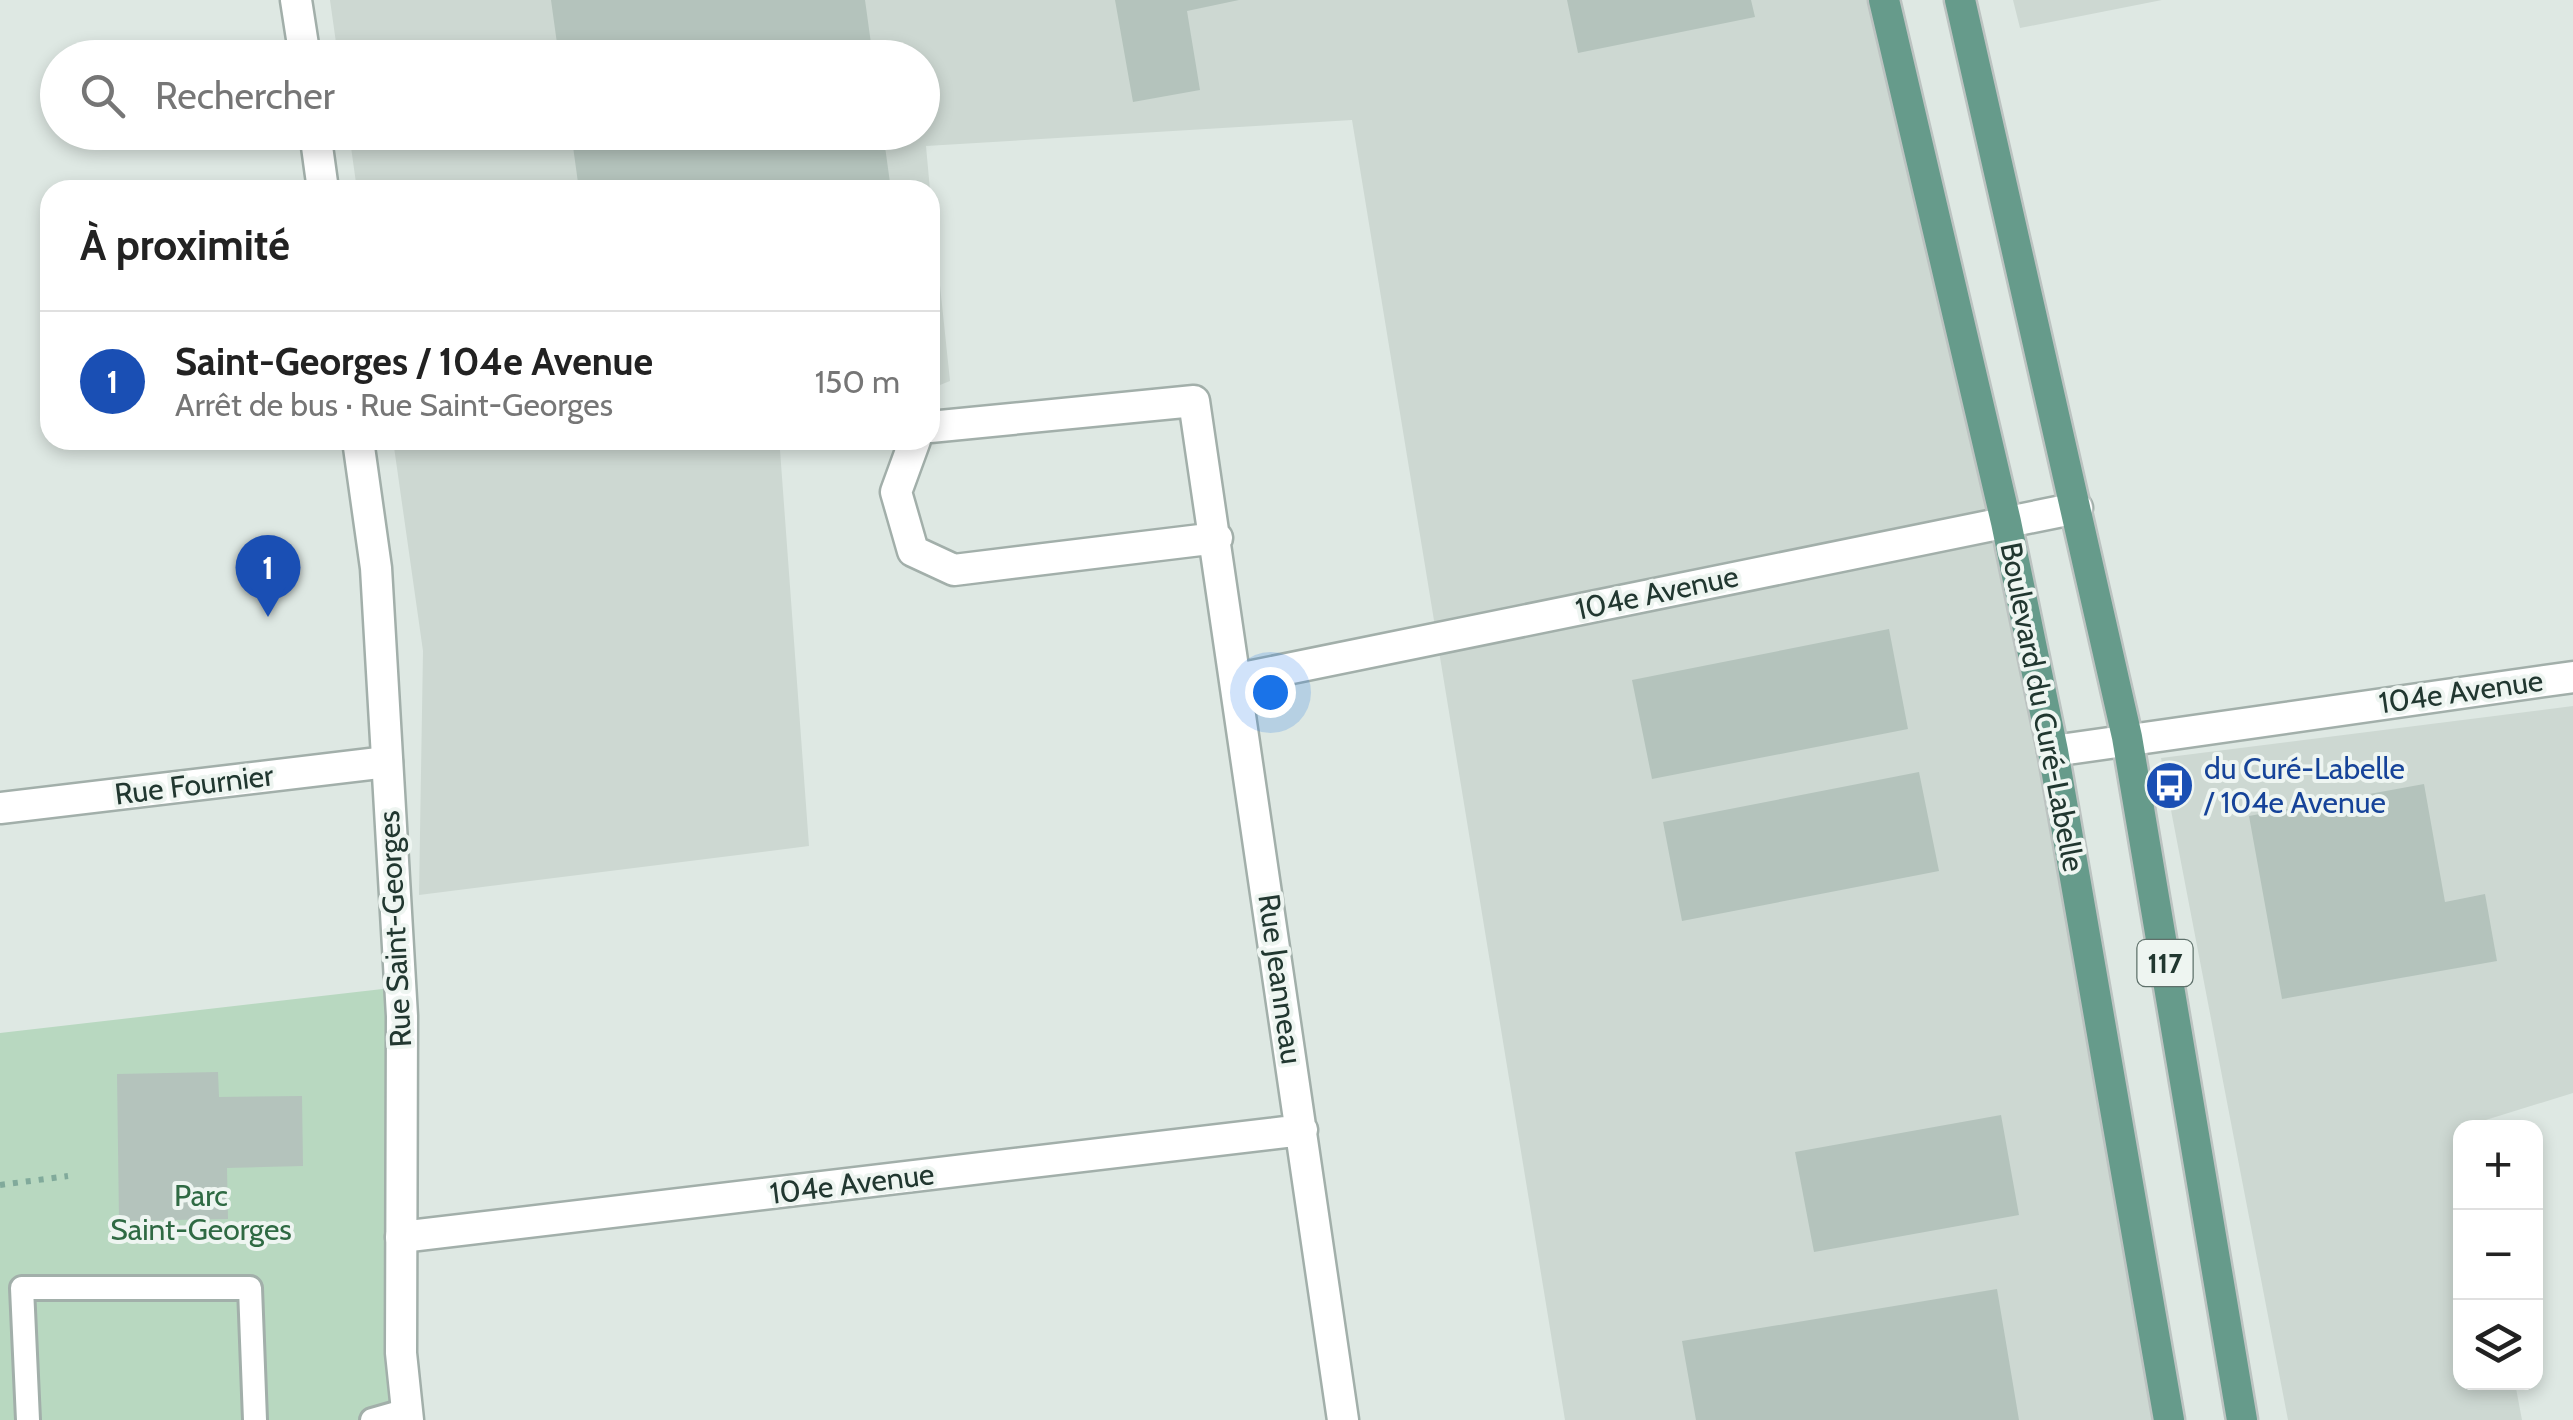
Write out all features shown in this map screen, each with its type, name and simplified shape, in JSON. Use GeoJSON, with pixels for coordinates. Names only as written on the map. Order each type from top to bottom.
{"type":"FeatureCollection","features":[{"type":"Feature","properties":{"kind":"main road","name":"Boulevard du Curé-Labelle"},"geometry":{"type":"LineString","coordinates":[[1884,0],[2006,522],[2053,751],[2169,1420]]}},
{"type":"Feature","properties":{"kind":"main road","name":"117"},"geometry":{"type":"LineString","coordinates":[[1960,0],[2127,739],[2242,1420]]}},
{"type":"Feature","properties":{"kind":"street"},"geometry":{"type":"LineString","coordinates":[[296,0],[302,40]]}},
{"type":"Feature","properties":{"kind":"street"},"geometry":{"type":"LineString","coordinates":[[317,150],[322,180]]}},
{"type":"Feature","properties":{"kind":"street","name":"Rue Jeanneau"},"geometry":{"type":"LineString","coordinates":[[940,427],[1194,401],[1218,538],[1343,1420]]}},
{"type":"Feature","properties":{"kind":"street","name":"Rue Saint-Georges"},"geometry":{"type":"LineString","coordinates":[[359,450],[376,568],[402,1016],[401,1353],[408,1415]]}},
{"type":"Feature","properties":{"kind":"street"},"geometry":{"type":"LineString","coordinates":[[912,450],[896,492],[913,551],[954,570],[1218,538]]}},
{"type":"Feature","properties":{"kind":"street","name":"104e Avenue"},"geometry":{"type":"LineString","coordinates":[[1238,679],[2077,508]]}},
{"type":"Feature","properties":{"kind":"street","name":"104e Avenue"},"geometry":{"type":"LineString","coordinates":[[2053,751],[2573,676]]}},
{"type":"Feature","properties":{"kind":"street","name":"Rue Fournier"},"geometry":{"type":"LineString","coordinates":[[0,808],[387,762]]}},
{"type":"Feature","properties":{"kind":"street","name":"104e Avenue"},"geometry":{"type":"LineString","coordinates":[[401,1237],[1302,1130]]}},
{"type":"Feature","properties":{"kind":"lane"},"geometry":{"type":"LineString","coordinates":[[28,1420],[22,1288],[250,1288],[255,1420]]}},
{"type":"Feature","properties":{"kind":"lane"},"geometry":{"type":"LineString","coordinates":[[372,1420],[408,1415]]}},
{"type":"Feature","properties":{"kind":"path"},"geometry":{"type":"LineString","coordinates":[[0,1185],[68,1176]]}},
{"type":"Feature","properties":{"kind":"shaded area"},"geometry":{"type":"Polygon","coordinates":[[[330,0],[1870,0],[2019,629],[2163,1420],[1565,1420],[1352,120],[940,145],[940,40],[336,40],[330,0]]]}},
{"type":"Feature","properties":{"kind":"shaded area"},"geometry":{"type":"Polygon","coordinates":[[[2013,0],[2162,0],[2020,28],[2013,0]]]}},
{"type":"Feature","properties":{"kind":"shaded area"},"geometry":{"type":"Polygon","coordinates":[[[351,150],[926,150],[929,180],[356,180],[351,150]]]}},
{"type":"Feature","properties":{"kind":"shaded area"},"geometry":{"type":"Polygon","coordinates":[[[940,286],[950,381],[940,385],[940,286]]]}},
{"type":"Feature","properties":{"kind":"shaded area"},"geometry":{"type":"Polygon","coordinates":[[[394,450],[780,450],[809,846],[419,895],[423,651],[394,450]]]}},
{"type":"Feature","properties":{"kind":"shaded area"},"geometry":{"type":"Polygon","coordinates":[[[2573,706],[2573,1093],[2486,1120],[2453,1120],[2453,1390],[2516,1390],[2522,1420],[2288,1420],[2161,758],[2573,706]]]}},
{"type":"Feature","properties":{"kind":"green space","name":"Parc Saint-Georges"},"geometry":{"type":"Polygon","coordinates":[[[400,987],[408,1420],[0,1420],[0,1033],[400,987]]]}},
{"type":"Feature","properties":{"kind":"building"},"geometry":{"type":"Polygon","coordinates":[[[551,0],[865,0],[871,40],[557,40],[551,0]]]}},
{"type":"Feature","properties":{"kind":"building"},"geometry":{"type":"Polygon","coordinates":[[[1115,0],[1239,0],[1187,11],[1200,90],[1133,102],[1115,0]]]}},
{"type":"Feature","properties":{"kind":"building"},"geometry":{"type":"Polygon","coordinates":[[[1567,0],[1751,0],[1755,17],[1578,53],[1567,0]]]}},
{"type":"Feature","properties":{"kind":"building"},"geometry":{"type":"Polygon","coordinates":[[[573,150],[885,150],[890,180],[578,180],[573,150]]]}},
{"type":"Feature","properties":{"kind":"building"},"geometry":{"type":"Polygon","coordinates":[[[1889,629],[1908,729],[1652,779],[1632,680],[1889,629]]]}},
{"type":"Feature","properties":{"kind":"building"},"geometry":{"type":"Polygon","coordinates":[[[1919,772],[1939,871],[1682,921],[1663,822],[1919,772]]]}},
{"type":"Feature","properties":{"kind":"building"},"geometry":{"type":"Polygon","coordinates":[[[2424,784],[2445,902],[2485,894],[2497,961],[2282,999],[2249,816],[2424,784]]]}},
{"type":"Feature","properties":{"kind":"building"},"geometry":{"type":"Polygon","coordinates":[[[218,1072],[219,1097],[302,1096],[303,1166],[227,1168],[228,1219],[119,1221],[117,1074],[218,1072]]]}},
{"type":"Feature","properties":{"kind":"building"},"geometry":{"type":"Polygon","coordinates":[[[2001,1115],[2019,1215],[1814,1252],[1795,1152],[2001,1115]]]}},
{"type":"Feature","properties":{"kind":"building"},"geometry":{"type":"Polygon","coordinates":[[[1997,1289],[2019,1420],[1696,1420],[1682,1341],[1997,1289]]]}},
{"type":"Feature","properties":{"kind":"place","name":"Saint-Georges / 104e Avenue"},"geometry":{"type":"Point","coordinates":[268,617]}},
{"type":"Feature","properties":{"kind":"place","name":"du Curé-Labelle / 104e Avenue"},"geometry":{"type":"Point","coordinates":[2169,786]}}]}
